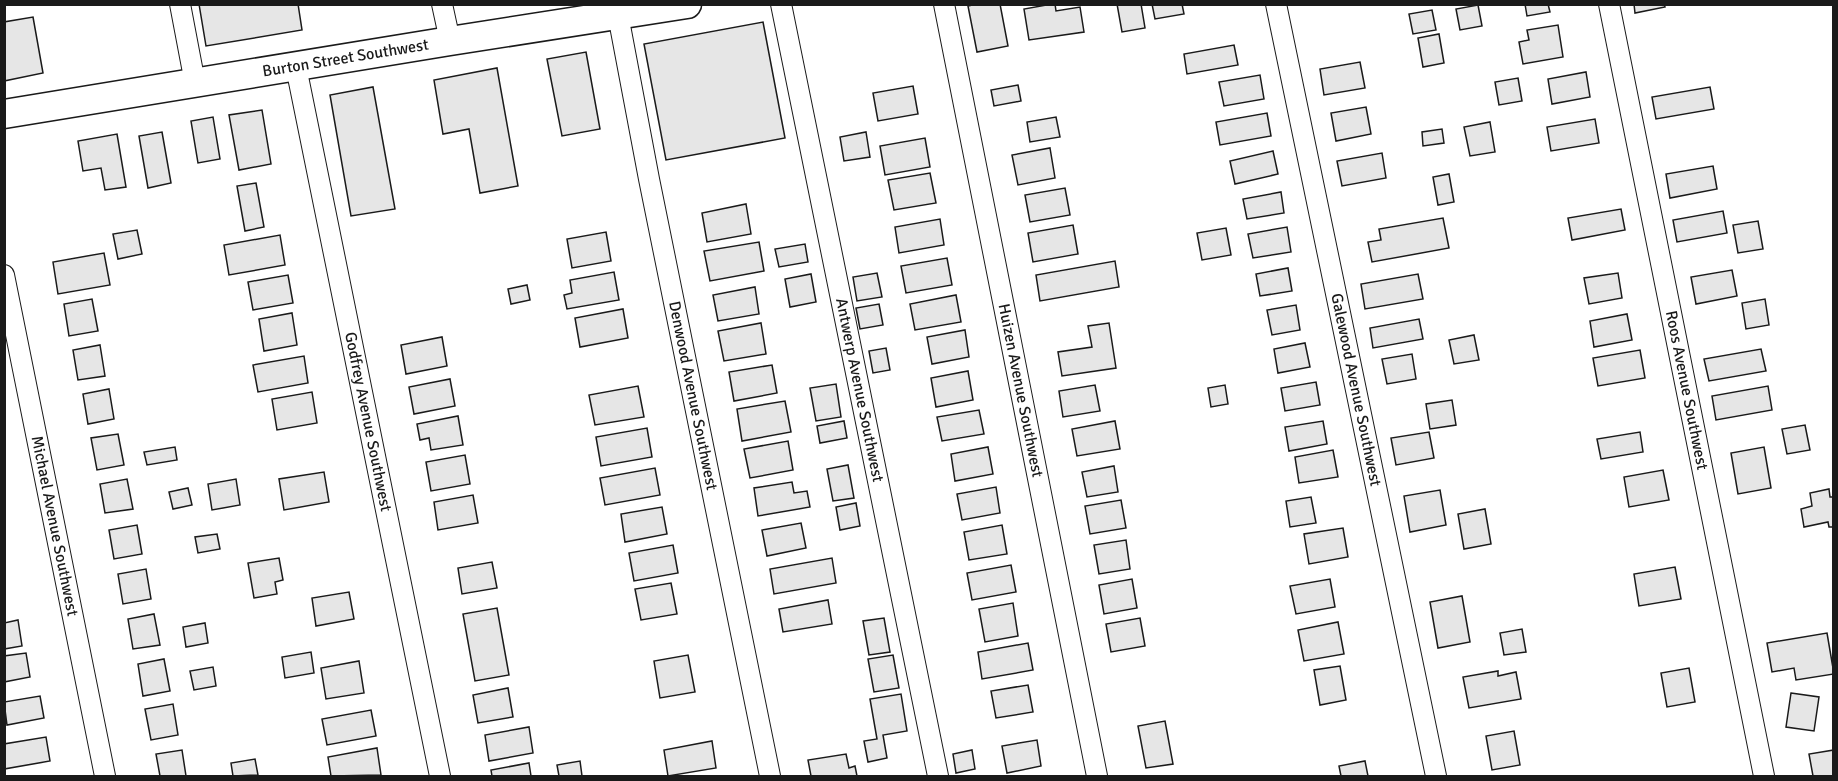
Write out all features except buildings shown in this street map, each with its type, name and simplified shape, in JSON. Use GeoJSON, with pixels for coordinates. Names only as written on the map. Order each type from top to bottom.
{"type":"FeatureCollection","features":[{"type":"Feature","properties":{"kind":"main road","name":"Burton Street Southwest"},"geometry":{"type":"LineString","coordinates":[[4,114],[450,40],[687,4]]}},
{"type":"Feature","properties":{"kind":"street"},"geometry":{"type":"LineString","coordinates":[[180,4],[195,83]]}},
{"type":"Feature","properties":{"kind":"street"},"geometry":{"type":"LineString","coordinates":[[442,4],[450,40]]}},
{"type":"Feature","properties":{"kind":"street","name":"Antwerp Avenue Southwest"},"geometry":{"type":"LineString","coordinates":[[782,4],[938,777]]}},
{"type":"Feature","properties":{"kind":"street","name":"Huizen Avenue Southwest"},"geometry":{"type":"LineString","coordinates":[[944,4],[1097,777]]}},
{"type":"Feature","properties":{"kind":"street","name":"Galewood Avenue Southwest"},"geometry":{"type":"LineString","coordinates":[[1276,4],[1436,777]]}},
{"type":"Feature","properties":{"kind":"street","name":"Roos Avenue Southwest"},"geometry":{"type":"LineString","coordinates":[[1609,4],[1764,777]]}},
{"type":"Feature","properties":{"kind":"street","name":"Denwood Avenue Southwest"},"geometry":{"type":"LineString","coordinates":[[618,15],[770,777]]}},
{"type":"Feature","properties":{"kind":"street","name":"Godfrey Avenue Southwest"},"geometry":{"type":"LineString","coordinates":[[296,67],[440,777]]}},
{"type":"Feature","properties":{"kind":"street","name":"Michael Avenue Southwest"},"geometry":{"type":"LineString","coordinates":[[4,276],[105,777]]}}]}
